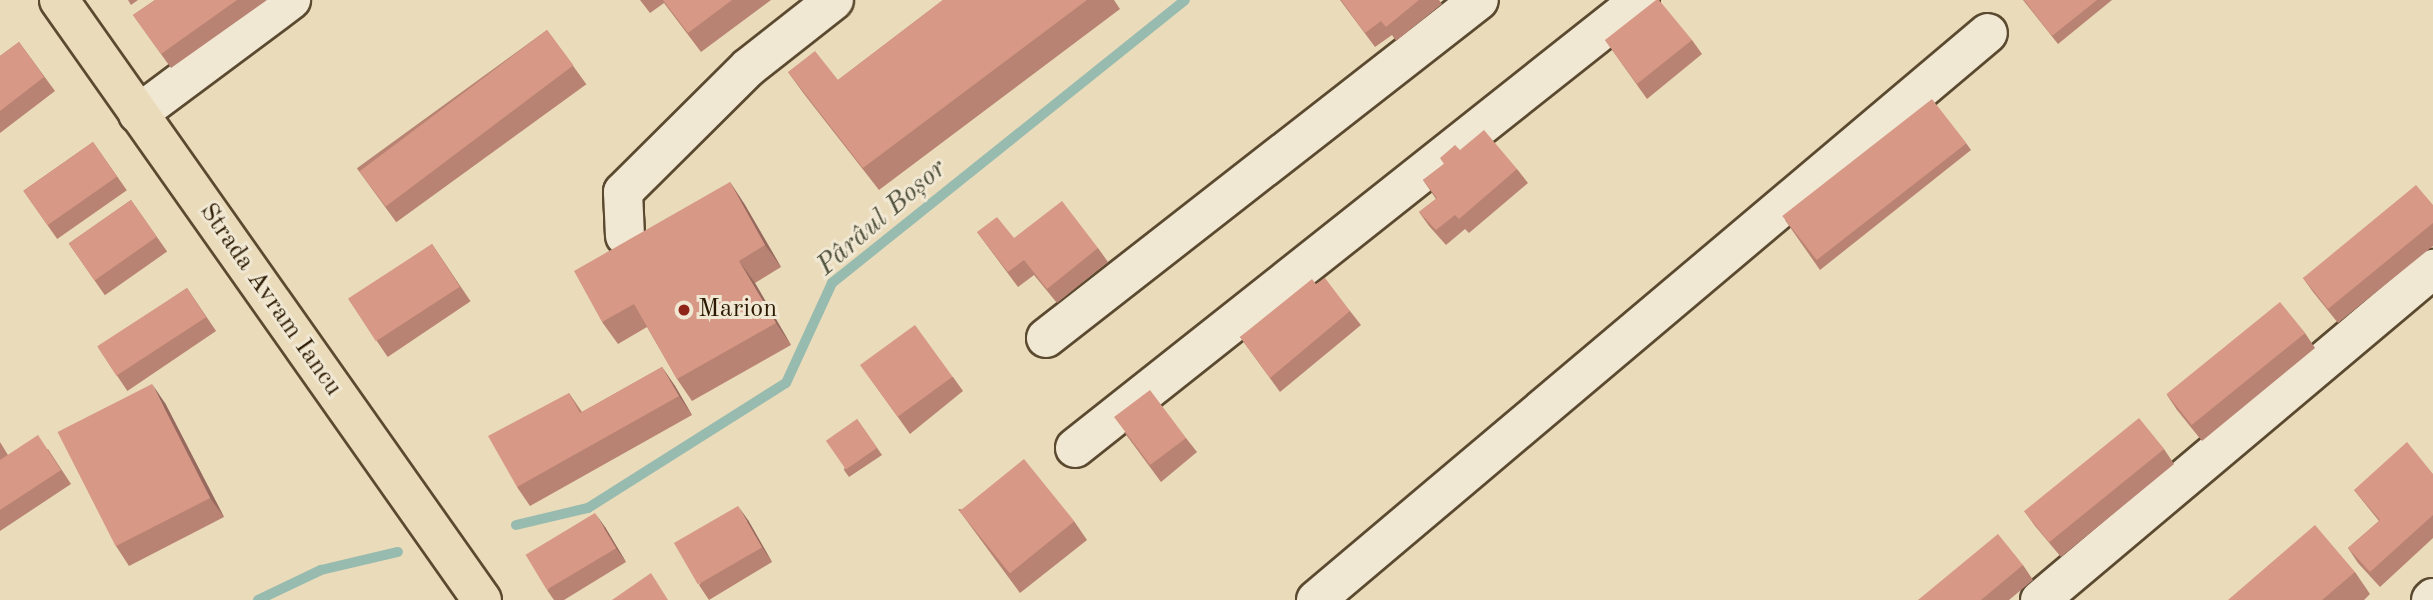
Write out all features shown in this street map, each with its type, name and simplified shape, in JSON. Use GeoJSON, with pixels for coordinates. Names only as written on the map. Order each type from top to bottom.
{"type":"FeatureCollection","features":[{"type":"Feature","properties":{"kind":"main road","name":"Strada Avram Iancu"},"geometry":{"type":"LineString","coordinates":[[59,0],[482,600]]}},
{"type":"Feature","properties":{"kind":"street"},"geometry":{"type":"LineString","coordinates":[[138,114],[291,0]]}},
{"type":"Feature","properties":{"kind":"street"},"geometry":{"type":"LineString","coordinates":[[625,236],[623,192],[748,67],[834,0]]}},
{"type":"Feature","properties":{"kind":"street"},"geometry":{"type":"LineString","coordinates":[[1046,338],[1479,0]]}},
{"type":"Feature","properties":{"kind":"street"},"geometry":{"type":"LineString","coordinates":[[1075,448],[1640,0]]}},
{"type":"Feature","properties":{"kind":"street"},"geometry":{"type":"LineString","coordinates":[[1316,600],[1988,33]]}},
{"type":"Feature","properties":{"kind":"street"},"geometry":{"type":"LineString","coordinates":[[2040,600],[2433,269]]}},
{"type":"Feature","properties":{"kind":"building"},"geometry":{"type":"Polygon","coordinates":[[[155,0],[237,0],[161,54],[133,15],[155,0]]]}},
{"type":"Feature","properties":{"kind":"building"},"geometry":{"type":"Polygon","coordinates":[[[663,0],[732,0],[688,33],[663,0]]]}},
{"type":"Feature","properties":{"kind":"building"},"geometry":{"type":"Polygon","coordinates":[[[943,0],[1087,0],[863,168],[788,72],[815,51],[838,80],[943,0]]]}},
{"type":"Feature","properties":{"kind":"building"},"geometry":{"type":"Polygon","coordinates":[[[1341,0],[1419,0],[1386,27],[1381,21],[1365,33],[1341,0]]]}},
{"type":"Feature","properties":{"kind":"building"},"geometry":{"type":"Polygon","coordinates":[[[1659,0],[1692,40],[1637,84],[1605,40],[1659,0]]]}},
{"type":"Feature","properties":{"kind":"building"},"geometry":{"type":"Polygon","coordinates":[[[2024,0],[2097,0],[2052,36],[2024,0]]]}},
{"type":"Feature","properties":{"kind":"building"},"geometry":{"type":"Polygon","coordinates":[[[547,30],[573,65],[386,207],[359,171],[547,30]]]}},
{"type":"Feature","properties":{"kind":"building"},"geometry":{"type":"Polygon","coordinates":[[[19,42],[44,77],[0,111],[0,56],[19,42]]]}},
{"type":"Feature","properties":{"kind":"building"},"geometry":{"type":"Polygon","coordinates":[[[1932,99],[1966,143],[1817,260],[1782,216],[1932,99]]]}},
{"type":"Feature","properties":{"kind":"building"},"geometry":{"type":"Polygon","coordinates":[[[1484,130],[1517,169],[1459,219],[1455,215],[1436,230],[1419,212],[1437,198],[1423,180],[1444,164],[1440,158],[1455,145],[1460,150],[1484,130]]]}},
{"type":"Feature","properties":{"kind":"building"},"geometry":{"type":"Polygon","coordinates":[[[93,142],[117,176],[47,225],[23,191],[93,142]]]}},
{"type":"Feature","properties":{"kind":"building","name":"Marion"},"geometry":{"type":"Polygon","coordinates":[[[730,182],[765,245],[739,261],[776,323],[677,379],[634,304],[602,322],[574,271],[730,182]]]}},
{"type":"Feature","properties":{"kind":"building"},"geometry":{"type":"Polygon","coordinates":[[[2416,185],[2433,205],[2433,223],[2328,309],[2303,278],[2416,185]]]}},
{"type":"Feature","properties":{"kind":"building"},"geometry":{"type":"Polygon","coordinates":[[[131,200],[157,237],[95,280],[69,244],[131,200]]]}},
{"type":"Feature","properties":{"kind":"building"},"geometry":{"type":"Polygon","coordinates":[[[1062,201],[1098,248],[1047,289],[1024,260],[1008,272],[977,232],[997,217],[1014,238],[1062,201]]]}},
{"type":"Feature","properties":{"kind":"building"},"geometry":{"type":"Polygon","coordinates":[[[432,244],[460,287],[376,341],[348,298],[432,244]]]}},
{"type":"Feature","properties":{"kind":"building"},"geometry":{"type":"Polygon","coordinates":[[[1325,278],[1350,311],[1270,378],[1240,337],[1312,279],[1316,284],[1325,278]]]}},
{"type":"Feature","properties":{"kind":"building"},"geometry":{"type":"Polygon","coordinates":[[[187,288],[206,317],[116,376],[97,346],[187,288]]]}},
{"type":"Feature","properties":{"kind":"building"},"geometry":{"type":"Polygon","coordinates":[[[2280,302],[2305,333],[2192,425],[2167,394],[2280,302]]]}},
{"type":"Feature","properties":{"kind":"building"},"geometry":{"type":"Polygon","coordinates":[[[915,325],[953,377],[898,417],[860,365],[915,325]]]}},
{"type":"Feature","properties":{"kind":"building"},"geometry":{"type":"Polygon","coordinates":[[[662,367],[679,396],[517,487],[488,436],[569,393],[580,413],[662,367]]]}},
{"type":"Feature","properties":{"kind":"building"},"geometry":{"type":"Polygon","coordinates":[[[152,384],[210,498],[116,546],[58,432],[152,384]]]}},
{"type":"Feature","properties":{"kind":"building"},"geometry":{"type":"Polygon","coordinates":[[[1150,390],[1186,438],[1150,465],[1114,417],[1150,390]]]}},
{"type":"Feature","properties":{"kind":"building"},"geometry":{"type":"Polygon","coordinates":[[[2139,418],[2164,449],[2049,542],[2024,511],[2139,418]]]}},
{"type":"Feature","properties":{"kind":"building"},"geometry":{"type":"Polygon","coordinates":[[[857,419],[877,448],[846,469],[826,441],[857,419]]]}},
{"type":"Feature","properties":{"kind":"building"},"geometry":{"type":"Polygon","coordinates":[[[38,435],[61,470],[0,510],[0,460],[38,435]]]}},
{"type":"Feature","properties":{"kind":"building"},"geometry":{"type":"Polygon","coordinates":[[[2407,442],[2433,474],[2433,515],[2370,572],[2348,548],[2380,520],[2354,490],[2407,442]]]}},
{"type":"Feature","properties":{"kind":"building"},"geometry":{"type":"Polygon","coordinates":[[[1024,459],[1074,521],[1010,573],[959,511],[1024,459]]]}},
{"type":"Feature","properties":{"kind":"building"},"geometry":{"type":"Polygon","coordinates":[[[738,506],[762,548],[698,585],[674,543],[738,506]]]}},
{"type":"Feature","properties":{"kind":"building"},"geometry":{"type":"Polygon","coordinates":[[[595,513],[616,548],[547,590],[526,555],[595,513]]]}},
{"type":"Feature","properties":{"kind":"building"},"geometry":{"type":"Polygon","coordinates":[[[2315,525],[2355,572],[2322,600],[2228,600],[2315,525]]]}},
{"type":"Feature","properties":{"kind":"building"},"geometry":{"type":"Polygon","coordinates":[[[1998,534],[2023,565],[1981,600],[1918,600],[1998,534]]]}},
{"type":"Feature","properties":{"kind":"building"},"geometry":{"type":"Polygon","coordinates":[[[651,573],[668,600],[612,600],[651,573]]]}},
{"type":"Feature","properties":{"kind":"waterway","name":"Pârâul Boșor"},"geometry":{"type":"LineString","coordinates":[[516,525],[588,508],[786,383],[832,283],[1185,0]]}},
{"type":"Feature","properties":{"kind":"waterway","name":"Pârâul Boșor"},"geometry":{"type":"LineString","coordinates":[[258,600],[321,570],[398,552]]}},
{"type":"Feature","properties":{"kind":"place","name":"Marion"},"geometry":{"type":"Point","coordinates":[684,310]}}]}
